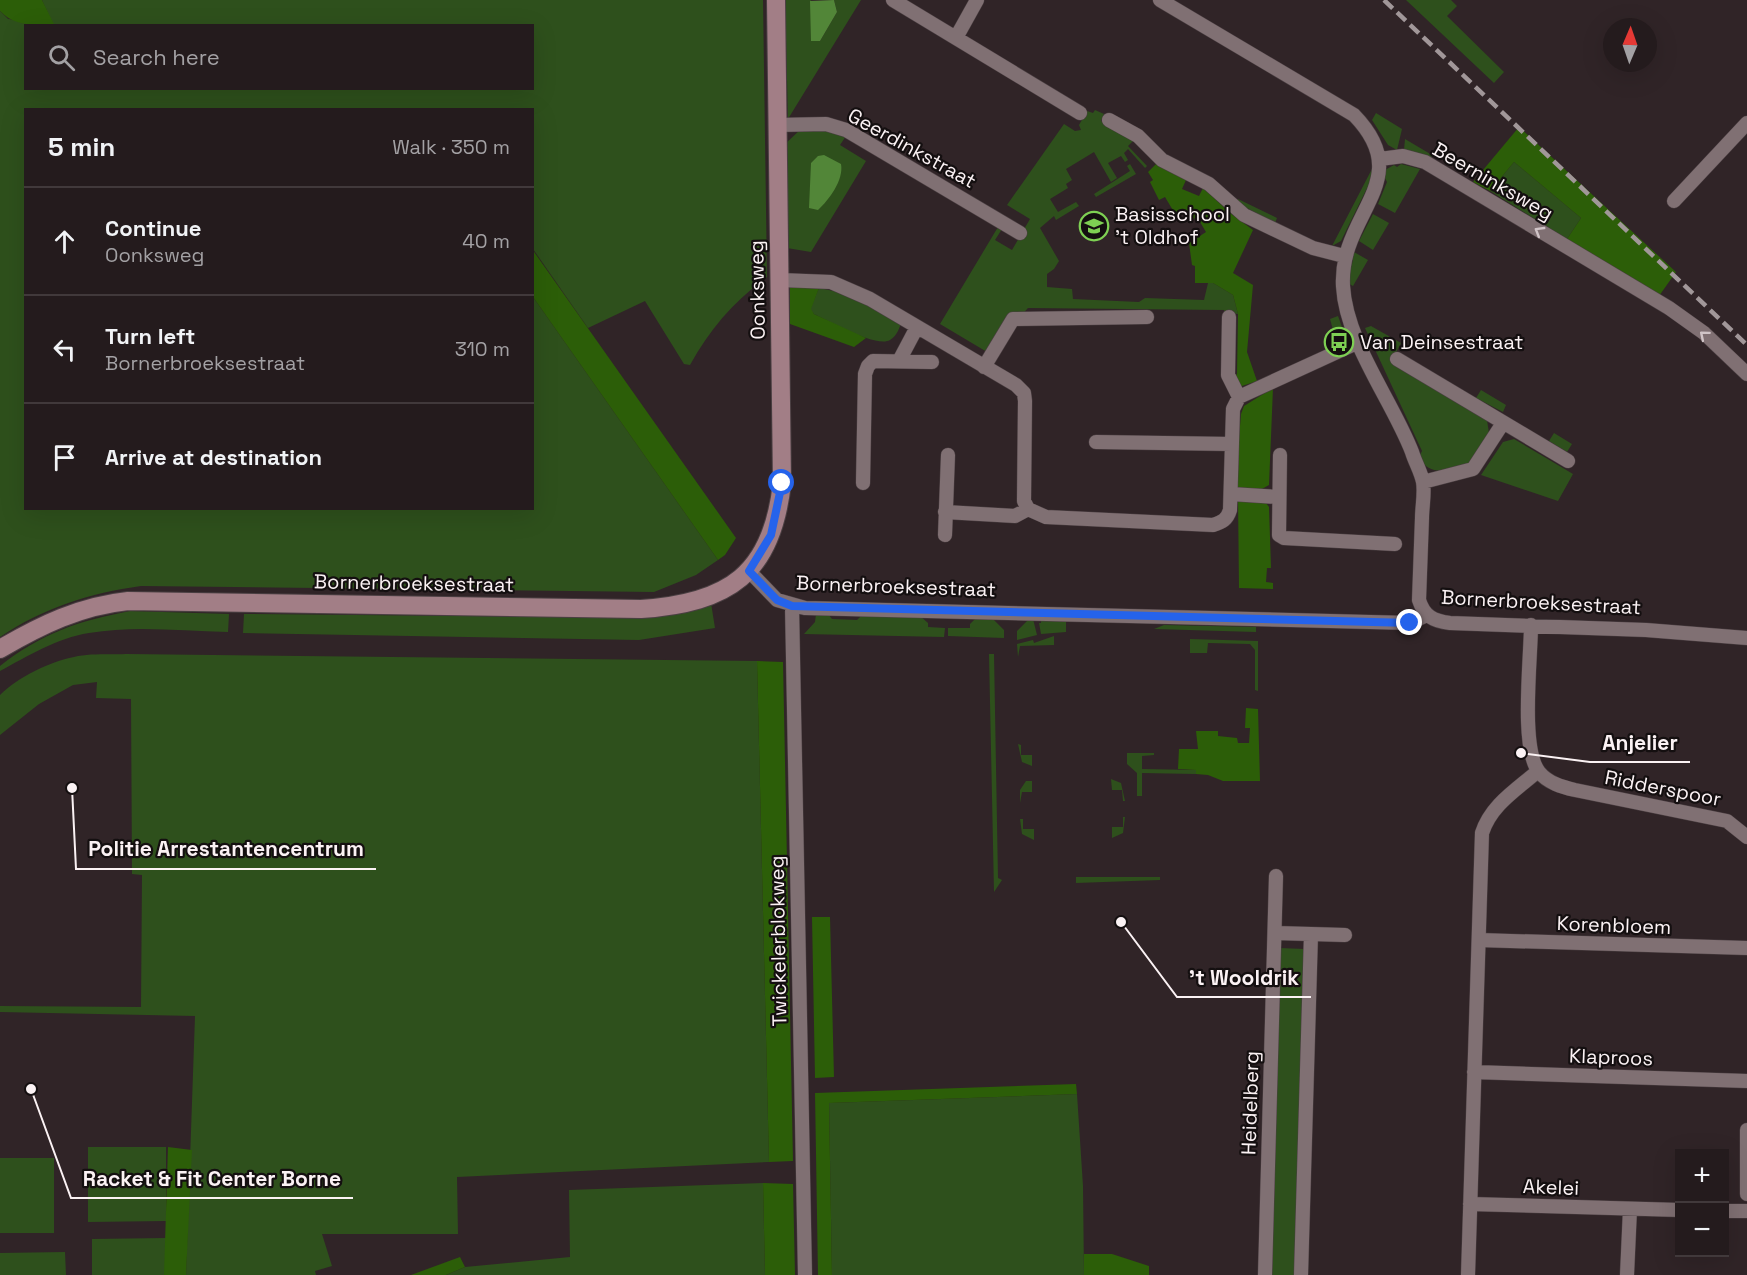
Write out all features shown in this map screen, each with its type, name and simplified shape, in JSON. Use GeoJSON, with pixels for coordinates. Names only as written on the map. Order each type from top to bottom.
{"type":"FeatureCollection","features":[{"type":"Feature","properties":{"kind":"main road","name":"Oonksweg"},"geometry":{"type":"LineString","coordinates":[[749,571],[771,535],[782,483],[776,0]]}},
{"type":"Feature","properties":{"kind":"main road","name":"Bornerbroeksestraat"},"geometry":{"type":"LineString","coordinates":[[0,649],[64,615],[104,603],[128,601],[641,609],[690,603],[713,595],[749,571]]}},
{"type":"Feature","properties":{"kind":"street"},"geometry":{"type":"LineString","coordinates":[[893,0],[957,36],[1080,113]]}},
{"type":"Feature","properties":{"kind":"street"},"geometry":{"type":"LineString","coordinates":[[957,36],[977,0]]}},
{"type":"Feature","properties":{"kind":"street"},"geometry":{"type":"LineString","coordinates":[[1160,0],[1354,115],[1375,141],[1380,159],[1380,174],[1344,256],[1345,303],[1359,342],[1391,406],[1423,482],[1419,600],[1427,615]]}},
{"type":"Feature","properties":{"kind":"street"},"geometry":{"type":"LineString","coordinates":[[1109,120],[1138,136],[1162,160],[1209,184],[1244,215],[1313,248],[1344,256]]}},
{"type":"Feature","properties":{"kind":"street"},"geometry":{"type":"LineString","coordinates":[[1674,201],[1747,123]]}},
{"type":"Feature","properties":{"kind":"street","name":"Geerdinkstraat"},"geometry":{"type":"LineString","coordinates":[[777,125],[826,124],[846,130],[1020,233]]}},
{"type":"Feature","properties":{"kind":"street","name":"Beerninksweg"},"geometry":{"type":"LineString","coordinates":[[1380,159],[1403,156],[1425,162],[1669,308],[1704,333],[1747,374]]}},
{"type":"Feature","properties":{"kind":"street"},"geometry":{"type":"LineString","coordinates":[[780,280],[831,282],[870,299],[1024,393],[1023,492],[1028,509],[1046,517],[1213,525],[1228,518],[1231,494],[1233,409],[1239,397],[1359,342]]}},
{"type":"Feature","properties":{"kind":"street"},"geometry":{"type":"LineString","coordinates":[[984,367],[1013,319],[1147,317]]}},
{"type":"Feature","properties":{"kind":"street"},"geometry":{"type":"LineString","coordinates":[[1229,317],[1228,375],[1239,397]]}},
{"type":"Feature","properties":{"kind":"street"},"geometry":{"type":"LineString","coordinates":[[899,361],[917,327]]}},
{"type":"Feature","properties":{"kind":"street"},"geometry":{"type":"LineString","coordinates":[[1397,359],[1568,461]]}},
{"type":"Feature","properties":{"kind":"street"},"geometry":{"type":"LineString","coordinates":[[863,483],[865,374],[873,361],[932,362]]}},
{"type":"Feature","properties":{"kind":"street"},"geometry":{"type":"LineString","coordinates":[[1423,482],[1473,470],[1503,423]]}},
{"type":"Feature","properties":{"kind":"street"},"geometry":{"type":"LineString","coordinates":[[1096,442],[1232,444]]}},
{"type":"Feature","properties":{"kind":"street"},"geometry":{"type":"LineString","coordinates":[[945,535],[948,455]]}},
{"type":"Feature","properties":{"kind":"street"},"geometry":{"type":"LineString","coordinates":[[1280,455],[1278,529],[1284,538],[1395,544]]}},
{"type":"Feature","properties":{"kind":"street"},"geometry":{"type":"LineString","coordinates":[[1231,494],[1278,497]]}},
{"type":"Feature","properties":{"kind":"street"},"geometry":{"type":"LineString","coordinates":[[945,512],[1015,516],[1028,509]]}},
{"type":"Feature","properties":{"kind":"street","name":"Bornerbroeksestraat"},"geometry":{"type":"LineString","coordinates":[[749,571],[777,600],[792,606],[1410,623],[1427,615],[1436,621],[1450,623],[1646,630],[1747,638]]}},
{"type":"Feature","properties":{"kind":"street","name":"Twickelerblokweg"},"geometry":{"type":"LineString","coordinates":[[792,606],[805,1275]]}},
{"type":"Feature","properties":{"kind":"street"},"geometry":{"type":"LineString","coordinates":[[1468,1275],[1482,833],[1486,819],[1494,808],[1538,771],[1528,747],[1532,625]]}},
{"type":"Feature","properties":{"kind":"street","name":"Ridderspoor"},"geometry":{"type":"LineString","coordinates":[[1538,771],[1558,785],[1575,790],[1727,820],[1747,835]]}},
{"type":"Feature","properties":{"kind":"street","name":"Heidelberg"},"geometry":{"type":"LineString","coordinates":[[1265,1275],[1275,876]]}},
{"type":"Feature","properties":{"kind":"street"},"geometry":{"type":"LineString","coordinates":[[1275,933],[1345,934]]}},
{"type":"Feature","properties":{"kind":"street"},"geometry":{"type":"LineString","coordinates":[[1301,1275],[1311,934]]}},
{"type":"Feature","properties":{"kind":"street","name":"Korenbloem"},"geometry":{"type":"LineString","coordinates":[[1479,940],[1747,948]]}},
{"type":"Feature","properties":{"kind":"street","name":"Klaproos"},"geometry":{"type":"LineString","coordinates":[[1474,1072],[1747,1081]]}},
{"type":"Feature","properties":{"kind":"street"},"geometry":{"type":"LineString","coordinates":[[1747,1130],[1747,1194]]}},
{"type":"Feature","properties":{"kind":"street","name":"Akelei"},"geometry":{"type":"LineString","coordinates":[[1470,1204],[1675,1210]]}},
{"type":"Feature","properties":{"kind":"street"},"geometry":{"type":"LineString","coordinates":[[1627,1275],[1630,1209]]}},
{"type":"Feature","properties":{"kind":"street"},"geometry":{"type":"LineString","coordinates":[[1729,1211],[1747,1211]]}},
{"type":"Feature","properties":{"kind":"shaded area"},"geometry":{"type":"Polygon","coordinates":[[[0,0],[42,0],[54,24],[25,24],[12,20],[0,11],[0,0]]]}},
{"type":"Feature","properties":{"kind":"shaded area"},"geometry":{"type":"Polygon","coordinates":[[[42,0],[763,0],[767,277],[724,316],[690,365],[684,364],[645,301],[588,328],[534,250],[534,108],[24,108],[24,510],[534,510],[534,298],[718,560],[696,575],[654,592],[141,586],[68,603],[33,618],[0,637],[0,11],[8,19],[53,24],[42,0]]]}},
{"type":"Feature","properties":{"kind":"shaded area"},"geometry":{"type":"Polygon","coordinates":[[[785,0],[811,0],[820,41],[837,12],[834,0],[861,0],[788,119],[785,0]]]}},
{"type":"Feature","properties":{"kind":"shaded area"},"geometry":{"type":"Polygon","coordinates":[[[834,0],[837,12],[820,41],[811,41],[810,1],[834,0]]]}},
{"type":"Feature","properties":{"kind":"shaded area"},"geometry":{"type":"Polygon","coordinates":[[[1406,0],[1451,0],[1457,6],[1447,16],[1504,72],[1494,83],[1406,0]]]}},
{"type":"Feature","properties":{"kind":"shaded area"},"geometry":{"type":"Polygon","coordinates":[[[1095,110],[1104,114],[1101,121],[1135,139],[1128,146],[1147,166],[1145,168],[1128,149],[1124,153],[1128,160],[1125,162],[1121,156],[1108,163],[1117,178],[1111,182],[1094,152],[1066,169],[1072,180],[1066,184],[1068,188],[1050,199],[1058,212],[1076,202],[1079,206],[1056,220],[1054,216],[1040,228],[1059,261],[1047,274],[1047,287],[1072,289],[1073,299],[1139,302],[1145,298],[1204,300],[1208,283],[1213,283],[1233,295],[1238,314],[1225,313],[1224,310],[1028,308],[987,352],[940,324],[998,227],[1002,229],[995,240],[1012,250],[1030,219],[1007,205],[1064,124],[1075,131],[1081,130],[1079,125],[1087,111],[1093,113],[1095,110]]]}},
{"type":"Feature","properties":{"kind":"shaded area"},"geometry":{"type":"Polygon","coordinates":[[[1376,113],[1402,129],[1397,150],[1388,145],[1372,120],[1376,113]]]}},
{"type":"Feature","properties":{"kind":"shaded area"},"geometry":{"type":"Polygon","coordinates":[[[1519,127],[1676,272],[1659,296],[1567,239],[1581,218],[1514,162],[1490,191],[1473,182],[1519,127]]]}},
{"type":"Feature","properties":{"kind":"shaded area"},"geometry":{"type":"Polygon","coordinates":[[[800,130],[836,131],[846,136],[840,145],[866,161],[811,252],[787,248],[785,144],[800,130]]]}},
{"type":"Feature","properties":{"kind":"shaded area"},"geometry":{"type":"Polygon","coordinates":[[[1405,139],[1432,155],[1431,159],[1404,150],[1405,139]]]}},
{"type":"Feature","properties":{"kind":"shaded area"},"geometry":{"type":"Polygon","coordinates":[[[824,155],[841,164],[841,170],[835,189],[818,210],[809,208],[811,163],[818,156],[824,155]]]}},
{"type":"Feature","properties":{"kind":"shaded area"},"geometry":{"type":"Polygon","coordinates":[[[1514,162],[1581,218],[1567,239],[1490,191],[1514,162]]]}},
{"type":"Feature","properties":{"kind":"shaded area"},"geometry":{"type":"Polygon","coordinates":[[[1157,163],[1186,180],[1182,189],[1199,196],[1203,188],[1253,230],[1233,273],[1253,285],[1247,352],[1257,381],[1239,387],[1233,378],[1237,374],[1238,314],[1233,295],[1213,283],[1195,283],[1195,266],[1192,265],[1189,243],[1206,232],[1197,217],[1191,220],[1186,212],[1177,217],[1165,197],[1159,200],[1148,172],[1157,163]]]}},
{"type":"Feature","properties":{"kind":"shaded area"},"geometry":{"type":"Polygon","coordinates":[[[1130,164],[1136,174],[1096,197],[1094,194],[1130,171],[1127,166],[1130,164]]]}},
{"type":"Feature","properties":{"kind":"shaded area"},"geometry":{"type":"Polygon","coordinates":[[[1401,164],[1420,169],[1395,213],[1378,204],[1387,182],[1384,176],[1385,170],[1401,164]]]}},
{"type":"Feature","properties":{"kind":"shaded area"},"geometry":{"type":"Polygon","coordinates":[[[1374,165],[1371,180],[1341,241],[1332,246],[1374,165]]]}},
{"type":"Feature","properties":{"kind":"shaded area"},"geometry":{"type":"Polygon","coordinates":[[[1238,199],[1277,218],[1275,223],[1236,202],[1238,199]]]}},
{"type":"Feature","properties":{"kind":"shaded area"},"geometry":{"type":"Polygon","coordinates":[[[1373,214],[1389,223],[1373,250],[1359,241],[1373,214]]]}},
{"type":"Feature","properties":{"kind":"shaded area"},"geometry":{"type":"Polygon","coordinates":[[[534,252],[736,538],[725,555],[718,560],[534,298],[534,252]]]}},
{"type":"Feature","properties":{"kind":"shaded area"},"geometry":{"type":"Polygon","coordinates":[[[1354,252],[1368,260],[1353,286],[1346,282],[1346,268],[1352,264],[1354,252]]]}},
{"type":"Feature","properties":{"kind":"shaded area"},"geometry":{"type":"Polygon","coordinates":[[[790,285],[819,288],[811,309],[814,314],[866,338],[854,347],[790,324],[790,285]]]}},
{"type":"Feature","properties":{"kind":"shaded area"},"geometry":{"type":"Polygon","coordinates":[[[819,288],[848,294],[902,320],[898,331],[890,340],[874,340],[852,333],[814,314],[810,309],[819,288]]]}},
{"type":"Feature","properties":{"kind":"shaded area"},"geometry":{"type":"Polygon","coordinates":[[[1338,316],[1342,327],[1340,339],[1336,341],[1330,319],[1338,316]]]}},
{"type":"Feature","properties":{"kind":"shaded area"},"geometry":{"type":"Polygon","coordinates":[[[1371,326],[1401,343],[1391,362],[1487,420],[1489,433],[1471,464],[1442,471],[1429,468],[1424,464],[1419,457],[1422,451],[1365,328],[1371,326]]]}},
{"type":"Feature","properties":{"kind":"shaded area"},"geometry":{"type":"Polygon","coordinates":[[[1273,388],[1269,485],[1262,489],[1238,488],[1235,485],[1241,414],[1244,406],[1273,388]]]}},
{"type":"Feature","properties":{"kind":"shaded area"},"geometry":{"type":"Polygon","coordinates":[[[1481,390],[1506,405],[1503,412],[1476,398],[1481,390]]]}},
{"type":"Feature","properties":{"kind":"shaded area"},"geometry":{"type":"Polygon","coordinates":[[[1554,433],[1572,444],[1567,452],[1549,441],[1554,433]]]}},
{"type":"Feature","properties":{"kind":"shaded area"},"geometry":{"type":"Polygon","coordinates":[[[1514,439],[1573,474],[1558,501],[1481,475],[1503,442],[1514,439]]]}},
{"type":"Feature","properties":{"kind":"shaded area"},"geometry":{"type":"Polygon","coordinates":[[[1238,497],[1263,499],[1269,507],[1271,568],[1267,568],[1266,582],[1273,583],[1273,589],[1239,588],[1238,497]]]}},
{"type":"Feature","properties":{"kind":"shaded area"},"geometry":{"type":"Polygon","coordinates":[[[711,603],[715,628],[639,640],[243,633],[244,614],[566,617],[669,614],[711,603]]]}},
{"type":"Feature","properties":{"kind":"shaded area"},"geometry":{"type":"Polygon","coordinates":[[[130,611],[229,614],[228,632],[141,629],[77,635],[54,643],[0,671],[0,666],[16,655],[61,630],[94,619],[130,611]]]}},
{"type":"Feature","properties":{"kind":"shaded area"},"geometry":{"type":"Polygon","coordinates":[[[816,614],[828,614],[832,619],[857,620],[862,615],[920,616],[928,623],[928,627],[945,628],[944,637],[804,634],[815,622],[816,614]]]}},
{"type":"Feature","properties":{"kind":"shaded area"},"geometry":{"type":"Polygon","coordinates":[[[977,617],[992,618],[1004,630],[1004,638],[948,636],[948,628],[970,628],[970,624],[977,617]]]}},
{"type":"Feature","properties":{"kind":"shaded area"},"geometry":{"type":"Polygon","coordinates":[[[1030,618],[1033,619],[1037,635],[1017,640],[1017,631],[1030,618]]]}},
{"type":"Feature","properties":{"kind":"shaded area"},"geometry":{"type":"Polygon","coordinates":[[[1041,619],[1066,620],[1066,632],[1041,634],[1039,623],[1041,619]]]}},
{"type":"Feature","properties":{"kind":"shaded area"},"geometry":{"type":"Polygon","coordinates":[[[1164,625],[1256,627],[1256,632],[1154,629],[1164,625]]]}},
{"type":"Feature","properties":{"kind":"shaded area"},"geometry":{"type":"Polygon","coordinates":[[[1054,636],[1054,645],[1020,646],[1018,657],[1017,644],[1033,640],[1034,643],[1054,636]]]}},
{"type":"Feature","properties":{"kind":"shaded area"},"geometry":{"type":"Polygon","coordinates":[[[1190,639],[1258,641],[1258,691],[1255,690],[1255,650],[1250,644],[1208,643],[1207,653],[1190,653],[1190,639]]]}},
{"type":"Feature","properties":{"kind":"shaded area"},"geometry":{"type":"Polygon","coordinates":[[[989,654],[994,654],[998,878],[1002,880],[994,892],[989,654]]]}},
{"type":"Feature","properties":{"kind":"shaded area"},"geometry":{"type":"Polygon","coordinates":[[[87,655],[757,661],[769,1162],[457,1177],[458,1234],[322,1234],[332,1266],[315,1271],[316,1275],[186,1275],[195,1016],[0,1012],[0,1006],[141,1007],[142,875],[132,874],[131,699],[96,698],[97,682],[73,685],[39,704],[0,735],[0,695],[16,682],[44,666],[64,659],[87,655]]]}},
{"type":"Feature","properties":{"kind":"shaded area"},"geometry":{"type":"Polygon","coordinates":[[[757,661],[783,662],[793,1161],[769,1162],[757,661]]]}},
{"type":"Feature","properties":{"kind":"shaded area"},"geometry":{"type":"Polygon","coordinates":[[[1246,708],[1258,709],[1260,781],[1223,781],[1208,775],[1196,774],[1196,770],[1178,769],[1179,749],[1198,749],[1196,731],[1218,731],[1218,736],[1237,738],[1238,743],[1249,743],[1250,728],[1245,728],[1246,708]]]}},
{"type":"Feature","properties":{"kind":"shaded area"},"geometry":{"type":"Polygon","coordinates":[[[1018,744],[1021,745],[1021,755],[1032,755],[1032,766],[1022,762],[1018,744]]]}},
{"type":"Feature","properties":{"kind":"shaded area"},"geometry":{"type":"Polygon","coordinates":[[[1127,753],[1154,753],[1154,755],[1142,756],[1142,769],[1196,770],[1196,774],[1142,773],[1142,796],[1137,796],[1137,773],[1127,764],[1127,753]]]}},
{"type":"Feature","properties":{"kind":"shaded area"},"geometry":{"type":"Polygon","coordinates":[[[1111,779],[1121,783],[1125,801],[1123,801],[1122,790],[1112,790],[1111,779]]]}},
{"type":"Feature","properties":{"kind":"shaded area"},"geometry":{"type":"Polygon","coordinates":[[[1026,781],[1032,781],[1032,792],[1022,792],[1020,803],[1020,790],[1026,781]]]}},
{"type":"Feature","properties":{"kind":"shaded area"},"geometry":{"type":"Polygon","coordinates":[[[1123,817],[1125,817],[1123,833],[1112,838],[1112,827],[1123,827],[1123,817]]]}},
{"type":"Feature","properties":{"kind":"shaded area"},"geometry":{"type":"Polygon","coordinates":[[[1020,819],[1023,819],[1023,829],[1034,829],[1034,840],[1022,834],[1020,819]]]}},
{"type":"Feature","properties":{"kind":"shaded area"},"geometry":{"type":"Polygon","coordinates":[[[1076,877],[1160,877],[1160,880],[1076,883],[1076,877]]]}},
{"type":"Feature","properties":{"kind":"shaded area"},"geometry":{"type":"Polygon","coordinates":[[[812,917],[830,917],[834,1077],[815,1078],[812,917]]]}},
{"type":"Feature","properties":{"kind":"shaded area"},"geometry":{"type":"Polygon","coordinates":[[[1279,948],[1305,949],[1295,1275],[1269,1275],[1279,948]]]}},
{"type":"Feature","properties":{"kind":"shaded area"},"geometry":{"type":"Polygon","coordinates":[[[1076,1084],[1077,1094],[829,1103],[832,1275],[818,1275],[815,1093],[1076,1084]]]}},
{"type":"Feature","properties":{"kind":"shaded area"},"geometry":{"type":"Polygon","coordinates":[[[1077,1094],[1083,1186],[1084,1275],[832,1275],[829,1103],[1077,1094]]]}},
{"type":"Feature","properties":{"kind":"shaded area"},"geometry":{"type":"Polygon","coordinates":[[[88,1147],[166,1147],[166,1221],[88,1222],[88,1147]]]}},
{"type":"Feature","properties":{"kind":"shaded area"},"geometry":{"type":"Polygon","coordinates":[[[168,1147],[192,1150],[186,1275],[164,1275],[168,1147]]]}},
{"type":"Feature","properties":{"kind":"shaded area"},"geometry":{"type":"Polygon","coordinates":[[[0,1158],[54,1158],[54,1233],[0,1233],[0,1158]]]}},
{"type":"Feature","properties":{"kind":"shaded area"},"geometry":{"type":"Polygon","coordinates":[[[763,1183],[765,1275],[446,1275],[465,1267],[570,1257],[569,1190],[763,1183]]]}},
{"type":"Feature","properties":{"kind":"shaded area"},"geometry":{"type":"Polygon","coordinates":[[[763,1183],[793,1184],[795,1275],[765,1275],[763,1183]]]}},
{"type":"Feature","properties":{"kind":"shaded area"},"geometry":{"type":"Polygon","coordinates":[[[166,1238],[166,1275],[92,1275],[92,1239],[166,1238]]]}},
{"type":"Feature","properties":{"kind":"shaded area"},"geometry":{"type":"Polygon","coordinates":[[[65,1252],[66,1275],[0,1275],[0,1253],[65,1252]]]}},
{"type":"Feature","properties":{"kind":"shaded area"},"geometry":{"type":"Polygon","coordinates":[[[1084,1254],[1112,1254],[1149,1266],[1149,1275],[1084,1275],[1084,1254]]]}},
{"type":"Feature","properties":{"kind":"shaded area"},"geometry":{"type":"Polygon","coordinates":[[[460,1257],[465,1267],[446,1275],[411,1275],[460,1257]]]}},
{"type":"Feature","properties":{"kind":"railway"},"geometry":{"type":"LineString","coordinates":[[1384,0],[1747,345]]}},
{"type":"Feature","properties":{"kind":"place","name":"Basisschool 't Oldhof"},"geometry":{"type":"Point","coordinates":[1094,226]}},
{"type":"Feature","properties":{"kind":"place","name":"Van Deinsestraat"},"geometry":{"type":"Point","coordinates":[1339,342]}},
{"type":"Feature","properties":{"kind":"place","name":"Anjelier"},"geometry":{"type":"Point","coordinates":[1521,753]}},
{"type":"Feature","properties":{"kind":"place","name":"Politie Arrestantencentrum"},"geometry":{"type":"Point","coordinates":[72,788]}},
{"type":"Feature","properties":{"kind":"place","name":"'t Wooldrik"},"geometry":{"type":"Point","coordinates":[1121,922]}},
{"type":"Feature","properties":{"kind":"place","name":"Racket & Fit Center Borne"},"geometry":{"type":"Point","coordinates":[31,1089]}},
{"type":"Feature","properties":{"kind":"route"},"geometry":{"type":"LineString","coordinates":[[782,483],[779,507],[771,535],[764,551],[749,571],[777,600],[792,606],[1410,623]]}}]}
